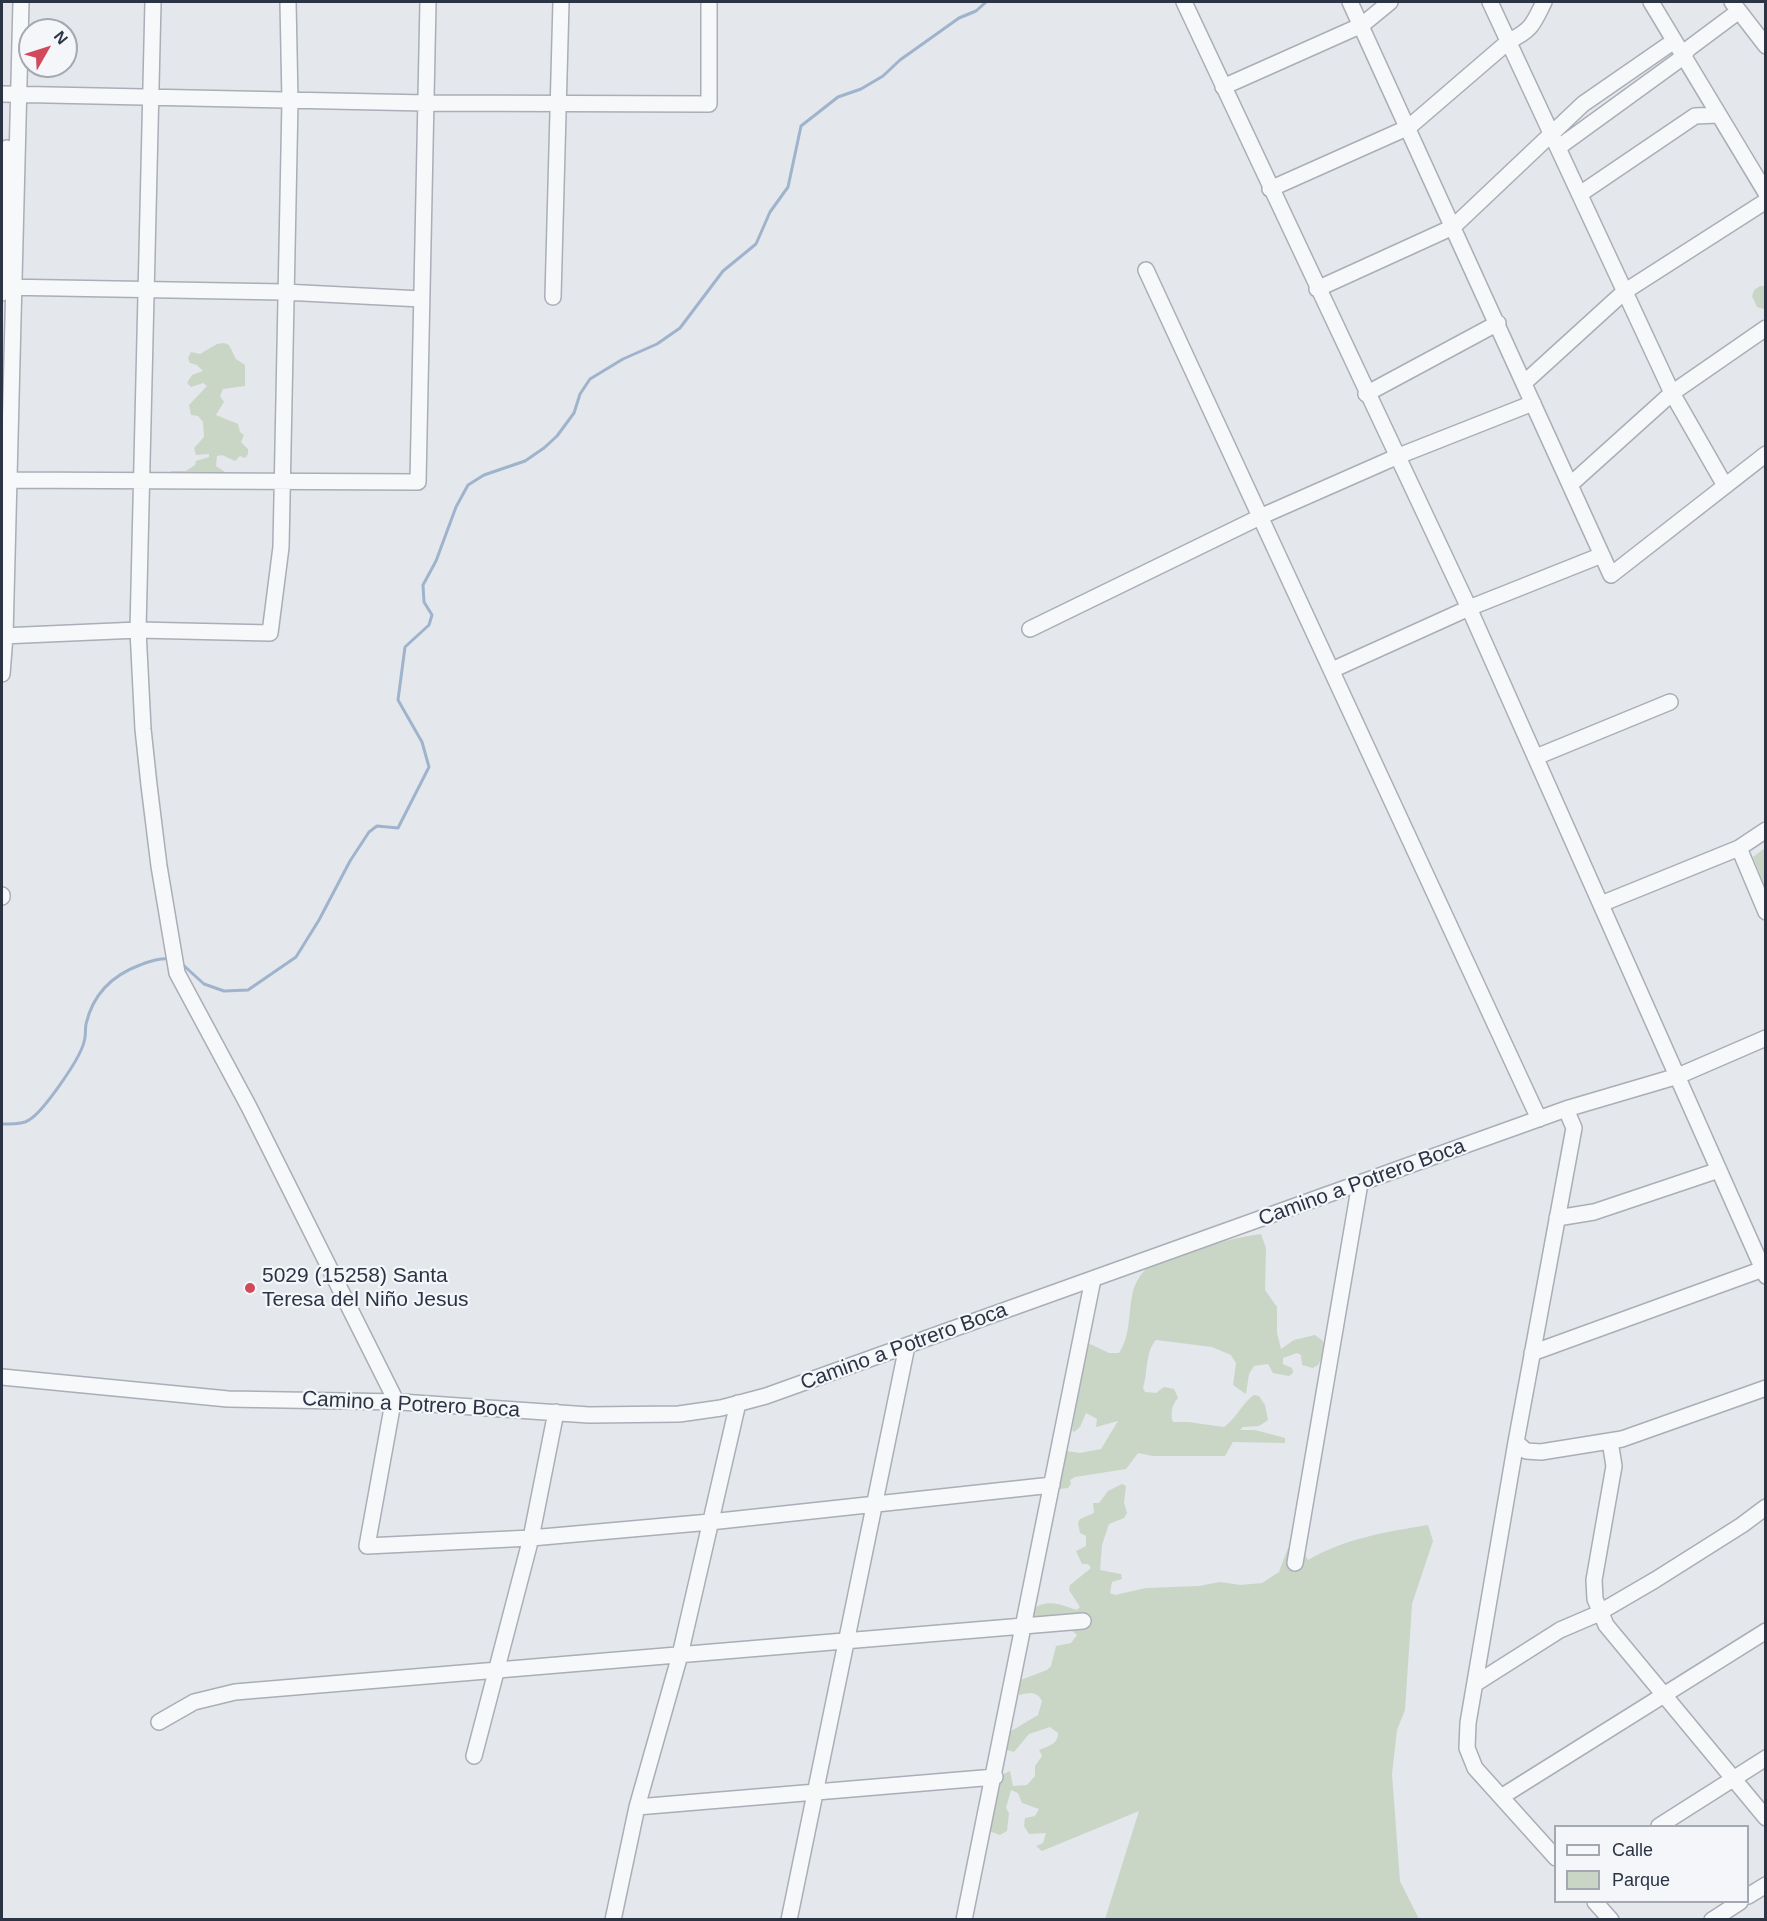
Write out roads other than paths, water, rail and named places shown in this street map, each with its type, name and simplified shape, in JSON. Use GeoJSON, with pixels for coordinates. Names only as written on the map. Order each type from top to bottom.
{"type":"FeatureCollection","features":[{"type":"Feature","properties":{"kind":"street"},"geometry":{"type":"LineString","coordinates":[[2,674],[5,479],[4,289],[11,2]]}},
{"type":"Feature","properties":{"kind":"street"},"geometry":{"type":"LineString","coordinates":[[10,94],[21,2]]}},
{"type":"Feature","properties":{"kind":"street"},"geometry":{"type":"LineString","coordinates":[[153,2],[138,630],[148,774],[159,866],[175,956],[183,986],[249,1107],[391,1387],[394,1402],[367,1546],[531,1538],[710,1522],[1052,1485]]}},
{"type":"Feature","properties":{"kind":"street"},"geometry":{"type":"LineString","coordinates":[[3,636],[138,630],[270,633],[282,547],[284,292],[290,101],[288,2]]}},
{"type":"Feature","properties":{"kind":"street"},"geometry":{"type":"LineString","coordinates":[[5,479],[142,483],[418,482],[428,2]]}},
{"type":"Feature","properties":{"kind":"street"},"geometry":{"type":"LineString","coordinates":[[553,297],[561,2]]}},
{"type":"Feature","properties":{"kind":"street"},"geometry":{"type":"LineString","coordinates":[[10,94],[426,103],[708,104],[709,2]]}},
{"type":"Feature","properties":{"kind":"street"},"geometry":{"type":"LineString","coordinates":[[1184,2],[1317,290],[1469,608],[1764,1272],[1532,1353]]}},
{"type":"Feature","properties":{"kind":"street"},"geometry":{"type":"LineString","coordinates":[[1350,2],[1498,322],[1611,575],[1724,484],[1766,454]]}},
{"type":"Feature","properties":{"kind":"street"},"geometry":{"type":"LineString","coordinates":[[1223,87],[1362,25],[1389,2]]}},
{"type":"Feature","properties":{"kind":"street"},"geometry":{"type":"LineString","coordinates":[[1490,2],[1672,393],[1724,484]]}},
{"type":"Feature","properties":{"kind":"street"},"geometry":{"type":"LineString","coordinates":[[1270,189],[1408,127],[1509,41],[1533,26],[1544,2]]}},
{"type":"Feature","properties":{"kind":"street"},"geometry":{"type":"LineString","coordinates":[[1650,2],[1766,192]]}},
{"type":"Feature","properties":{"kind":"street"},"geometry":{"type":"LineString","coordinates":[[1317,290],[1453,227],[1556,140],[1683,57],[1688,49],[1736,6],[1766,46]]}},
{"type":"Feature","properties":{"kind":"street"},"geometry":{"type":"LineString","coordinates":[[1556,140],[1583,104],[1674,41]]}},
{"type":"Feature","properties":{"kind":"street"},"geometry":{"type":"LineString","coordinates":[[1580,194],[1695,116],[1718,115]]}},
{"type":"Feature","properties":{"kind":"street"},"geometry":{"type":"LineString","coordinates":[[1524,383],[1624,292],[1766,201]]}},
{"type":"Feature","properties":{"kind":"street"},"geometry":{"type":"LineString","coordinates":[[1146,270],[1262,516],[1539,1119]]}},
{"type":"Feature","properties":{"kind":"street"},"geometry":{"type":"LineString","coordinates":[[4,289],[284,292],[422,299]]}},
{"type":"Feature","properties":{"kind":"street"},"geometry":{"type":"LineString","coordinates":[[1366,394],[1498,322]]}},
{"type":"Feature","properties":{"kind":"street"},"geometry":{"type":"LineString","coordinates":[[1571,484],[1672,393],[1766,328]]}},
{"type":"Feature","properties":{"kind":"street"},"geometry":{"type":"LineString","coordinates":[[1030,629],[1262,516],[1396,457],[1533,403]]}},
{"type":"Feature","properties":{"kind":"street"},"geometry":{"type":"LineString","coordinates":[[1332,670],[1469,608],[1602,555]]}},
{"type":"Feature","properties":{"kind":"street"},"geometry":{"type":"LineString","coordinates":[[1536,757],[1670,702]]}},
{"type":"Feature","properties":{"kind":"street"},"geometry":{"type":"LineString","coordinates":[[1601,904],[1739,848],[1766,830]]}},
{"type":"Feature","properties":{"kind":"street"},"geometry":{"type":"LineString","coordinates":[[1739,848],[1766,912]]}},
{"type":"Feature","properties":{"kind":"street","name":"Camino a Potrero Boca"},"geometry":{"type":"LineString","coordinates":[[2,1377],[228,1399],[394,1402],[556,1412],[679,1414],[738,1403],[766,1396],[907,1346],[1566,1109],[1678,1076],[1766,1038]]}},
{"type":"Feature","properties":{"kind":"street"},"geometry":{"type":"LineString","coordinates":[[1554,1856],[1475,1768],[1467,1748],[1468,1723],[1516,1442],[1574,1128],[1566,1109]]}},
{"type":"Feature","properties":{"kind":"street"},"geometry":{"type":"LineString","coordinates":[[1557,1218],[1594,1212],[1719,1170]]}},
{"type":"Feature","properties":{"kind":"street"},"geometry":{"type":"LineString","coordinates":[[1295,1563],[1360,1183]]}},
{"type":"Feature","properties":{"kind":"street"},"geometry":{"type":"LineString","coordinates":[[964,1920],[995,1777],[1093,1279]]}},
{"type":"Feature","properties":{"kind":"street"},"geometry":{"type":"LineString","coordinates":[[789,1920],[907,1346]]}},
{"type":"Feature","properties":{"kind":"street"},"geometry":{"type":"LineString","coordinates":[[1516,1442],[1526,1451],[1541,1452],[1610,1441],[1766,1388]]}},
{"type":"Feature","properties":{"kind":"street"},"geometry":{"type":"LineString","coordinates":[[613,1920],[638,1807],[680,1655],[738,1403]]}},
{"type":"Feature","properties":{"kind":"street"},"geometry":{"type":"LineString","coordinates":[[474,1756],[494,1671],[531,1538],[556,1412]]}},
{"type":"Feature","properties":{"kind":"street"},"geometry":{"type":"LineString","coordinates":[[1610,1441],[1614,1466],[1594,1580],[1595,1599],[1600,1612],[1606,1625],[1766,1818]]}},
{"type":"Feature","properties":{"kind":"street"},"geometry":{"type":"LineString","coordinates":[[1475,1684],[1560,1630],[1600,1612],[1742,1525],[1766,1507]]}},
{"type":"Feature","properties":{"kind":"street"},"geometry":{"type":"LineString","coordinates":[[159,1722],[194,1702],[235,1692],[1083,1621]]}},
{"type":"Feature","properties":{"kind":"street"},"geometry":{"type":"LineString","coordinates":[[1501,1797],[1766,1631]]}},
{"type":"Feature","properties":{"kind":"street"},"geometry":{"type":"LineString","coordinates":[[1662,1825],[1766,1758]]}},
{"type":"Feature","properties":{"kind":"street"},"geometry":{"type":"LineString","coordinates":[[638,1807],[995,1777]]}},
{"type":"Feature","properties":{"kind":"street"},"geometry":{"type":"LineString","coordinates":[[1749,1895],[1766,1885]]}},
{"type":"Feature","properties":{"kind":"street"},"geometry":{"type":"LineString","coordinates":[[1596,1903],[1611,1920]]}},
{"type":"Feature","properties":{"kind":"street"},"geometry":{"type":"LineString","coordinates":[[1712,1920],[1738,1903]]}},
{"type":"Feature","properties":{"kind":"waterway"},"geometry":{"type":"LineString","coordinates":[[182,964],[204,984],[224,991],[248,990],[296,957],[369,832],[377,826],[398,828],[429,767],[422,742],[398,700],[405,647],[429,625],[432,615],[424,602],[423,585],[436,561],[456,507],[468,485],[484,475],[525,461],[544,448],[557,436],[574,413],[580,394],[590,379],[623,359],[657,344],[680,328],[723,271],[756,244],[770,212],[788,187],[801,126],[838,97],[861,89],[883,76],[900,60],[959,18],[976,11],[986,2]]}},
{"type":"Feature","properties":{"kind":"waterway"},"geometry":{"type":"LineString","coordinates":[[2,1124],[26,1122],[51,1096],[69,1072],[81,1050],[89,1013],[99,995],[113,980],[140,965],[155,960],[171,959]]}},
{"type":"Feature","properties":{"kind":"place","name":"5029 (15258) Santa Teresa del Niño Jesus"},"geometry":{"type":"Point","coordinates":[250,1288]}}]}
